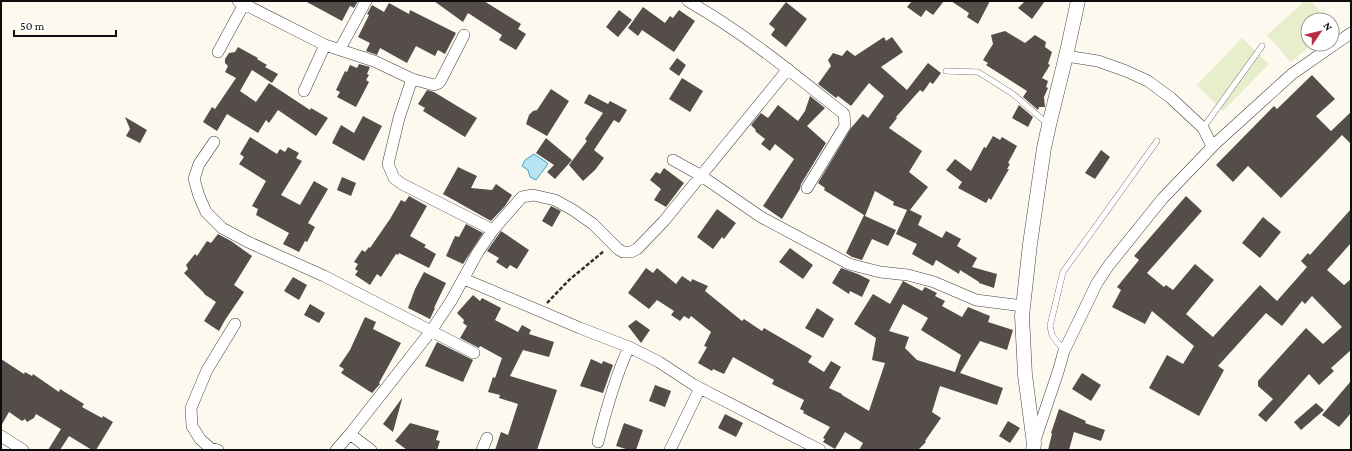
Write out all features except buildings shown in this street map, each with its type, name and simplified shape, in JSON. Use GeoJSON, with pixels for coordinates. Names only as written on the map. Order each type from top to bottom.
{"type":"FeatureCollection","features":[{"type":"Feature","properties":{"kind":"street"},"geometry":{"type":"LineString","coordinates":[[340,49],[366,1]]}},
{"type":"Feature","properties":{"kind":"street"},"geometry":{"type":"LineString","coordinates":[[688,1],[710,14],[788,69],[844,114],[845,126],[807,188]]}},
{"type":"Feature","properties":{"kind":"street"},"geometry":{"type":"LineString","coordinates":[[1033,447],[1025,375],[1022,316],[1023,306],[1030,244],[1049,125],[1078,1]]}},
{"type":"Feature","properties":{"kind":"street"},"geometry":{"type":"LineString","coordinates":[[218,52],[241,3],[326,45],[374,61],[412,79],[434,85],[438,84],[464,35]]}},
{"type":"Feature","properties":{"kind":"street"},"geometry":{"type":"LineString","coordinates":[[1033,447],[1064,351],[1097,283],[1109,265],[1163,198],[1212,146],[1292,74],[1351,33]]}},
{"type":"Feature","properties":{"kind":"street"},"geometry":{"type":"LineString","coordinates":[[304,91],[326,45]]}},
{"type":"Feature","properties":{"kind":"street"},"geometry":{"type":"LineString","coordinates":[[1066,56],[1098,61],[1148,81],[1171,98],[1203,128],[1212,146]]}},
{"type":"Feature","properties":{"kind":"street"},"geometry":{"type":"LineString","coordinates":[[336,450],[431,331],[451,302],[478,252],[493,230],[522,197],[533,195],[555,200],[573,210],[592,224],[618,249],[624,252],[631,252],[643,244],[664,221],[788,69]]}},
{"type":"Feature","properties":{"kind":"street"},"geometry":{"type":"LineString","coordinates":[[412,79],[399,118],[388,164],[390,172],[394,178],[402,184],[493,230]]}},
{"type":"Feature","properties":{"kind":"street"},"geometry":{"type":"LineString","coordinates":[[214,142],[199,164],[194,179],[206,212],[222,228],[242,240],[324,276],[474,353]]}},
{"type":"Feature","properties":{"kind":"street"},"geometry":{"type":"LineString","coordinates":[[673,160],[700,175],[761,217],[849,264],[880,272],[908,275],[934,282],[976,300],[1023,306]]}},
{"type":"Feature","properties":{"kind":"street"},"geometry":{"type":"LineString","coordinates":[[464,279],[629,347],[659,362],[700,388],[820,450]]}},
{"type":"Feature","properties":{"kind":"street"},"geometry":{"type":"LineString","coordinates":[[218,450],[210,448],[200,439],[192,426],[191,408],[207,370],[235,324]]}},
{"type":"Feature","properties":{"kind":"street"},"geometry":{"type":"LineString","coordinates":[[598,442],[605,415],[629,347]]}},
{"type":"Feature","properties":{"kind":"street"},"geometry":{"type":"LineString","coordinates":[[670,450],[700,388]]}},
{"type":"Feature","properties":{"kind":"street"},"geometry":{"type":"LineString","coordinates":[[350,434],[371,450]]}},
{"type":"Feature","properties":{"kind":"street"},"geometry":{"type":"LineString","coordinates":[[1,436],[22,450]]}},
{"type":"Feature","properties":{"kind":"street"},"geometry":{"type":"LineString","coordinates":[[482,450],[487,438]]}},
{"type":"Feature","properties":{"kind":"lane"},"geometry":{"type":"LineString","coordinates":[[1203,128],[1262,46]]}},
{"type":"Feature","properties":{"kind":"lane"},"geometry":{"type":"LineString","coordinates":[[946,71],[978,72],[1013,94],[1049,125]]}},
{"type":"Feature","properties":{"kind":"lane"},"geometry":{"type":"LineString","coordinates":[[1064,351],[1052,335],[1050,326],[1063,272],[1157,141]]}},
{"type":"Feature","properties":{"kind":"path"},"geometry":{"type":"LineString","coordinates":[[539,311],[597,255],[606,250],[618,249]]}},
{"type":"Feature","properties":{"kind":"green space"},"geometry":{"type":"Polygon","coordinates":[[[1305,1],[1311,1],[1321,12],[1300,12],[1300,52],[1303,52],[1291,62],[1267,35],[1305,1]]]}},
{"type":"Feature","properties":{"kind":"green space"},"geometry":{"type":"Polygon","coordinates":[[[1242,38],[1269,64],[1223,111],[1197,85],[1242,38]]]}},
{"type":"Feature","properties":{"kind":"water"},"geometry":{"type":"Polygon","coordinates":[[[534,154],[548,164],[536,180],[530,177],[528,170],[522,166],[525,160],[534,154]]]}}]}
